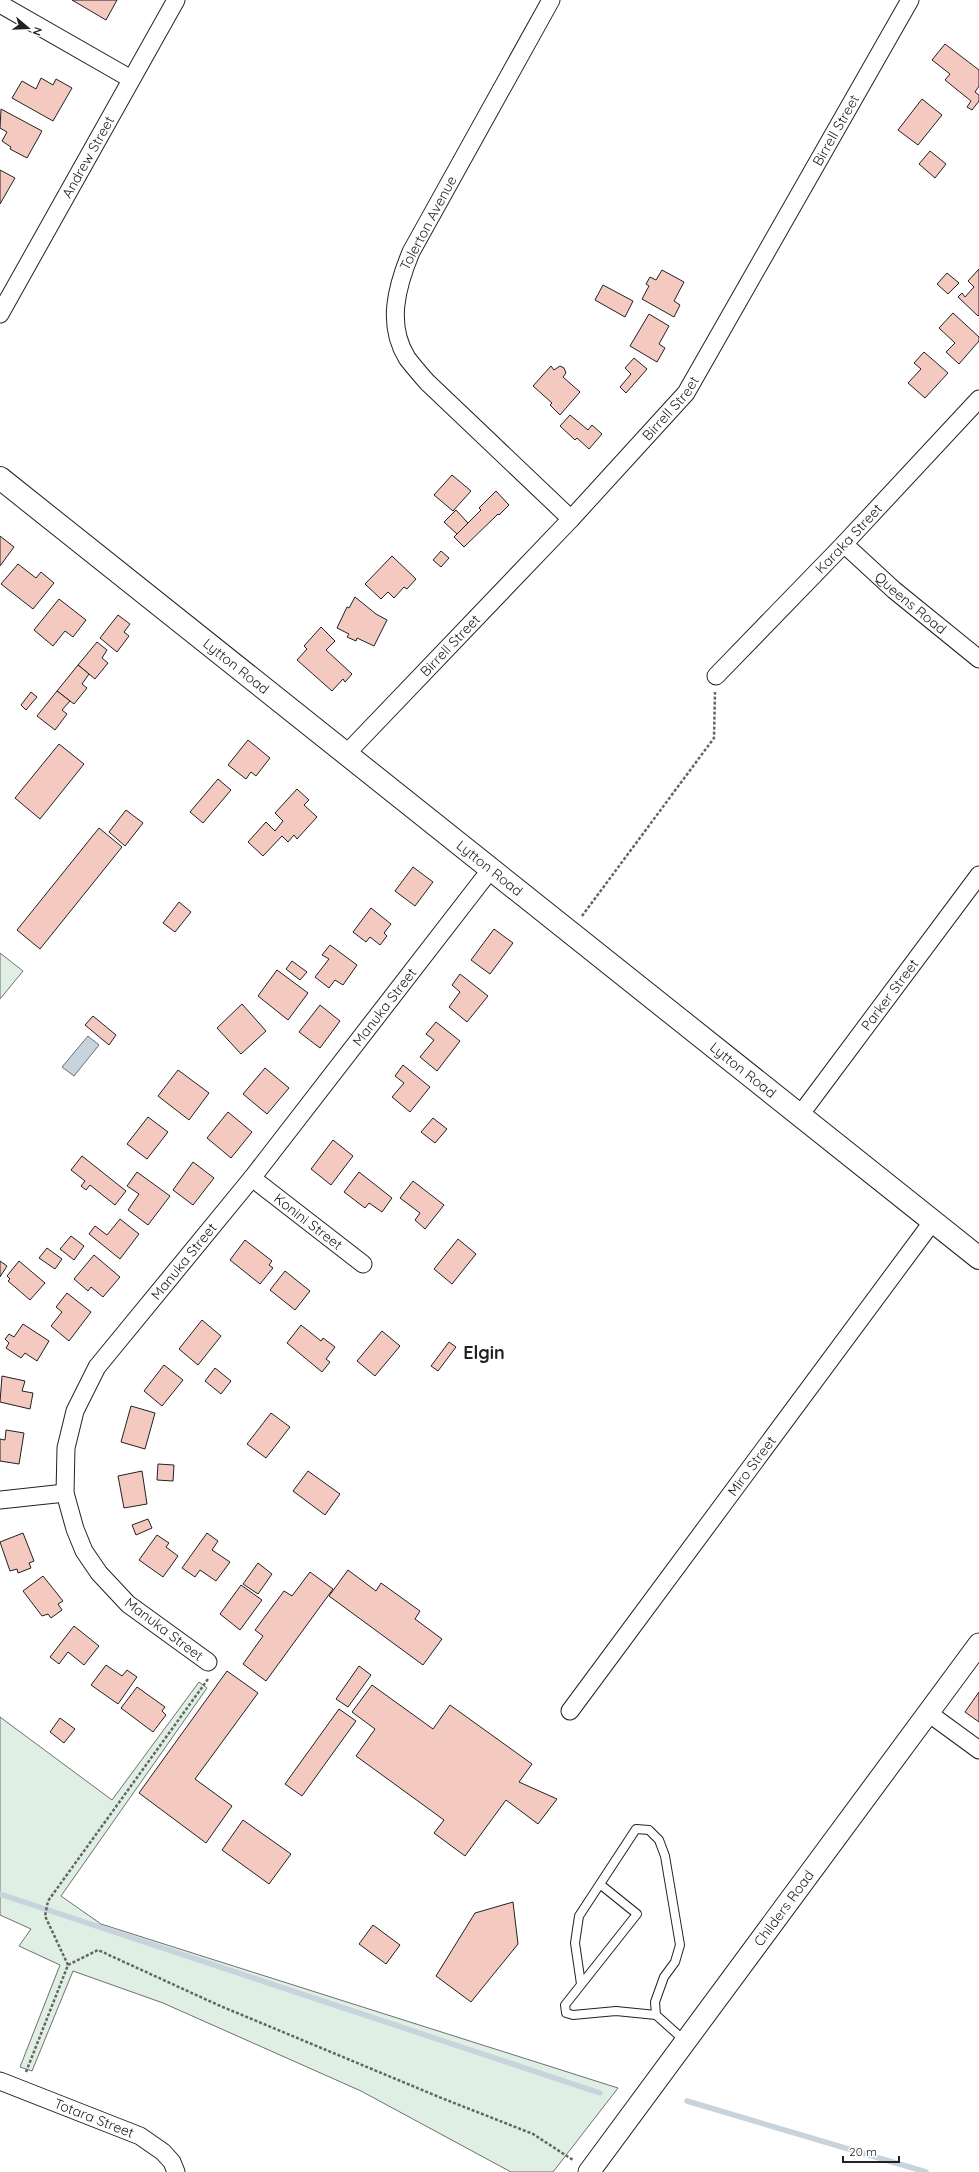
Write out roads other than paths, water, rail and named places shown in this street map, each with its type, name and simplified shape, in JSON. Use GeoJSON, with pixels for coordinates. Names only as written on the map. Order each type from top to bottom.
{"type":"FeatureCollection","features":[{"type":"Feature","properties":{"kind":"main road","name":"Lytton Road"},"geometry":{"type":"LineString","coordinates":[[0,478],[979,1258]]}},
{"type":"Feature","properties":{"kind":"street","name":"Andrew Street"},"geometry":{"type":"LineString","coordinates":[[0,314],[176,0]]}},
{"type":"Feature","properties":{"kind":"street","name":"Tolerton Avenue"},"geometry":{"type":"LineString","coordinates":[[551,0],[411,252],[398,282],[394,308],[397,336],[407,357],[427,382],[571,518]]}},
{"type":"Feature","properties":{"kind":"street","name":"Birrell Street"},"geometry":{"type":"LineString","coordinates":[[347,754],[571,518],[686,393],[910,0]]}},
{"type":"Feature","properties":{"kind":"street"},"geometry":{"type":"LineString","coordinates":[[0,4],[131,79]]}},
{"type":"Feature","properties":{"kind":"street","name":"Karaka Street"},"geometry":{"type":"LineString","coordinates":[[716,676],[844,544],[979,399]]}},
{"type":"Feature","properties":{"kind":"street","name":"Queens Road"},"geometry":{"type":"LineString","coordinates":[[844,544],[894,590],[979,659]]}},
{"type":"Feature","properties":{"kind":"street","name":"Manuka Street"},"geometry":{"type":"LineString","coordinates":[[208,1662],[128,1604],[99,1573],[84,1551],[75,1528],[65,1493],[66,1448],[75,1411],[97,1367],[252,1178],[491,869]]}},
{"type":"Feature","properties":{"kind":"street","name":"Parker Street"},"geometry":{"type":"LineString","coordinates":[[800,1115],[979,875]]}},
{"type":"Feature","properties":{"kind":"street","name":"Konini Street"},"geometry":{"type":"LineString","coordinates":[[252,1178],[363,1264]]}},
{"type":"Feature","properties":{"kind":"street","name":"Miro Street"},"geometry":{"type":"LineString","coordinates":[[570,1711],[933,1221]]}},
{"type":"Feature","properties":{"kind":"street"},"geometry":{"type":"LineString","coordinates":[[0,1500],[65,1493]]}},
{"type":"Feature","properties":{"kind":"street","name":"Childers Road"},"geometry":{"type":"LineString","coordinates":[[589,2172],[979,1644]]}},
{"type":"Feature","properties":{"kind":"street"},"geometry":{"type":"LineString","coordinates":[[928,1712],[979,1750]]}},
{"type":"Feature","properties":{"kind":"street","name":"Totara Street"},"geometry":{"type":"LineString","coordinates":[[0,2080],[20,2090],[140,2136],[163,2152],[172,2162],[176,2172]]}},
{"type":"Feature","properties":{"kind":"lane"},"geometry":{"type":"LineString","coordinates":[[581,1984],[575,1943],[579,1916],[601,1885],[636,1830],[649,1830],[659,1840],[665,1856],[680,1945],[675,1962],[664,1977],[655,2002],[656,2015]]}},
{"type":"Feature","properties":{"kind":"lane"},"geometry":{"type":"LineString","coordinates":[[601,1885],[638,1914],[565,2005],[566,2013],[573,2015],[616,2011],[656,2015],[685,2041]]}},
{"type":"Feature","properties":{"kind":"waterway"},"geometry":{"type":"LineString","coordinates":[[0,1894],[600,2093]]}},
{"type":"Feature","properties":{"kind":"waterway"},"geometry":{"type":"LineString","coordinates":[[687,2101],[926,2172]]}},
{"type":"Feature","properties":{"kind":"district","name":"Elgin"},"geometry":{"type":"Point","coordinates":[484,1352]}}]}
